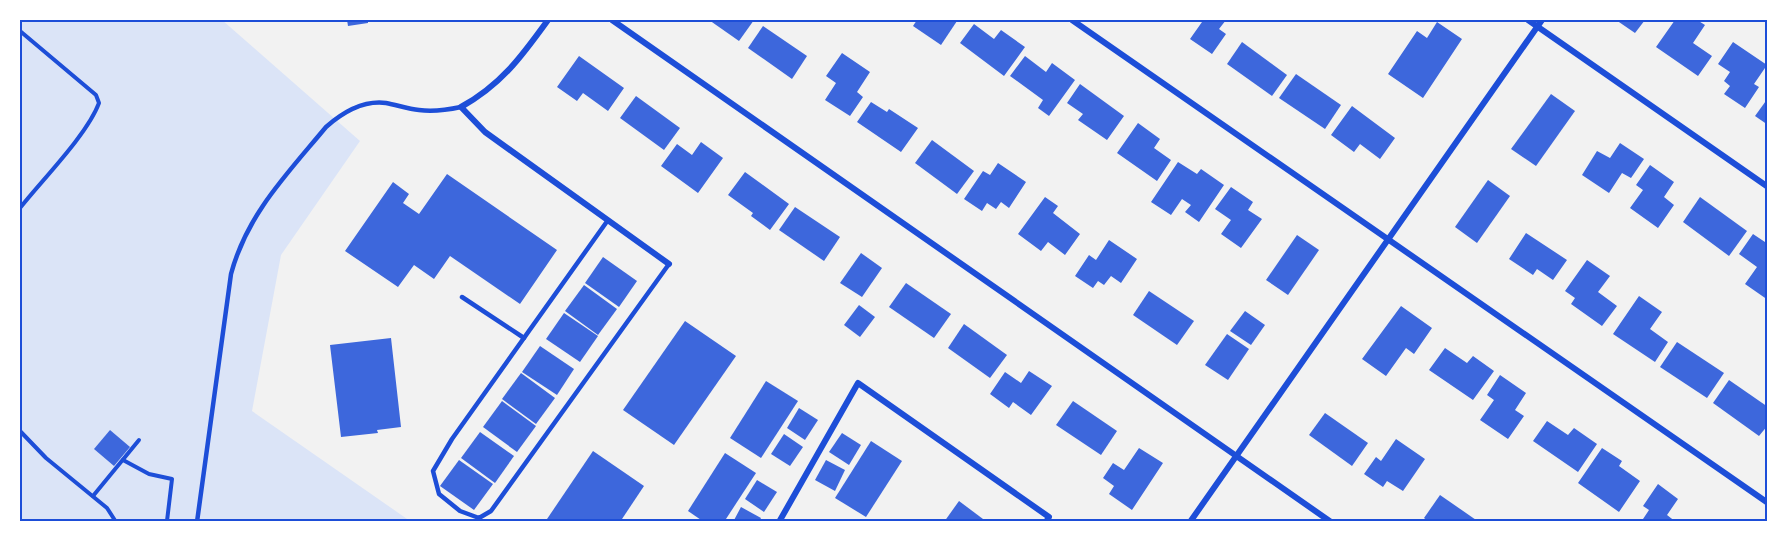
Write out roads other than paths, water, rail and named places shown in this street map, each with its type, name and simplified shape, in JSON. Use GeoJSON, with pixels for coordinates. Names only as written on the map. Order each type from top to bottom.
{"type":"FeatureCollection","features":[{"type":"Feature","properties":{"kind":"street"},"geometry":{"type":"LineString","coordinates":[[548,20],[503,77],[483,95],[461,107],[486,132],[669,264]]}},
{"type":"Feature","properties":{"kind":"street"},"geometry":{"type":"LineString","coordinates":[[612,20],[1331,522]]}},
{"type":"Feature","properties":{"kind":"street"},"geometry":{"type":"LineString","coordinates":[[1072,20],[1767,503]]}},
{"type":"Feature","properties":{"kind":"street"},"geometry":{"type":"LineString","coordinates":[[1528,20],[1767,187]]}},
{"type":"Feature","properties":{"kind":"street"},"geometry":{"type":"LineString","coordinates":[[1190,522],[1542,20]]}},
{"type":"Feature","properties":{"kind":"street"},"geometry":{"type":"LineString","coordinates":[[779,522],[858,383],[1047,519],[1056,522]]}},
{"type":"Feature","properties":{"kind":"lane"},"geometry":{"type":"LineString","coordinates":[[197,522],[231,274],[236,255],[252,220],[326,127],[341,114],[366,104],[384,102],[419,110],[441,111],[461,107]]}},
{"type":"Feature","properties":{"kind":"lane"},"geometry":{"type":"LineString","coordinates":[[608,220],[452,439],[433,471],[439,494],[460,511],[479,518],[491,511],[669,264]]}},
{"type":"Feature","properties":{"kind":"lane"},"geometry":{"type":"LineString","coordinates":[[462,297],[524,338]]}}]}
